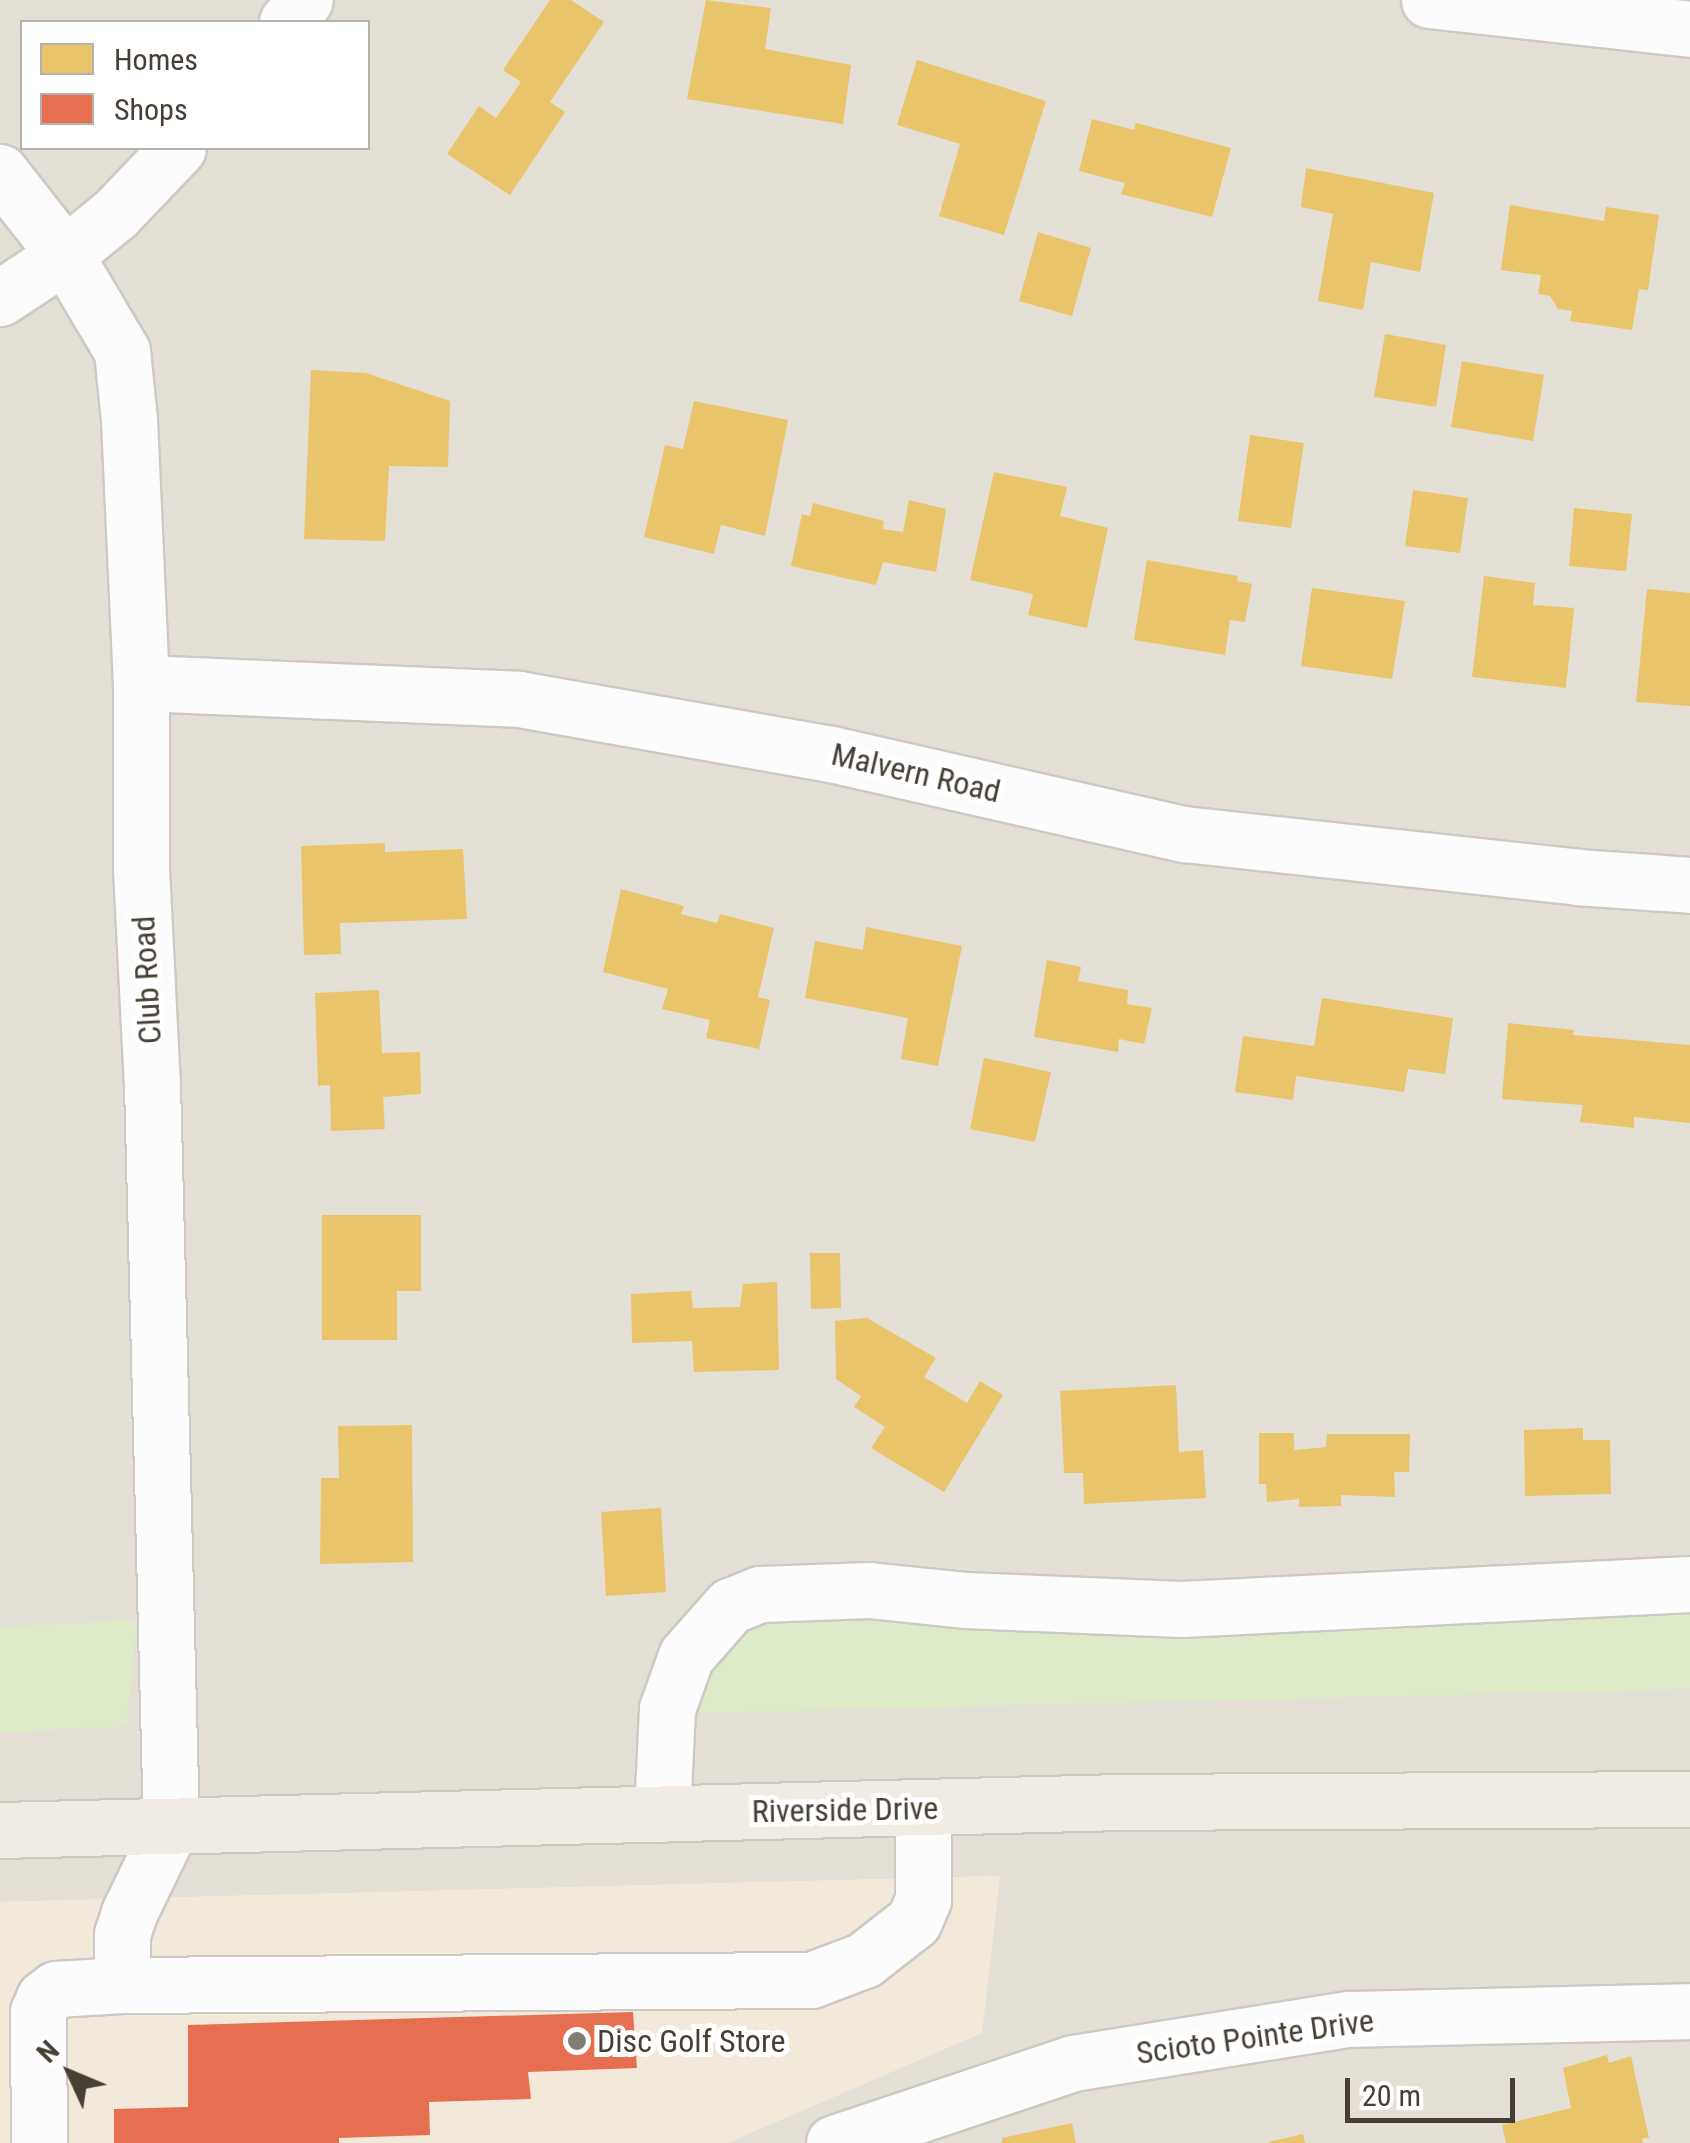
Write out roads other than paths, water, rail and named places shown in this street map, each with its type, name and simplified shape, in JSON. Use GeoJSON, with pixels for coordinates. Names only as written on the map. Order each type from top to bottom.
{"type":"FeatureCollection","features":[{"type":"Feature","properties":{"kind":"main road","name":"Riverside Drive"},"geometry":{"type":"LineString","coordinates":[[0,1830],[1119,1802],[1690,1798]]}},
{"type":"Feature","properties":{"kind":"street"},"geometry":{"type":"LineString","coordinates":[[289,20],[305,0]]}},
{"type":"Feature","properties":{"kind":"street"},"geometry":{"type":"LineString","coordinates":[[1429,0],[1690,28]]}},
{"type":"Feature","properties":{"kind":"street"},"geometry":{"type":"LineString","coordinates":[[0,298],[66,255],[115,214],[176,150]]}},
{"type":"Feature","properties":{"kind":"street","name":"Club Road"},"geometry":{"type":"LineString","coordinates":[[0,172],[66,255],[122,352],[141,684],[141,869],[152,1084],[170,1826]]}},
{"type":"Feature","properties":{"kind":"street","name":"Malvern Road"},"geometry":{"type":"LineString","coordinates":[[141,684],[519,699],[831,754],[1184,834],[1577,877],[1690,885]]}},
{"type":"Feature","properties":{"kind":"street"},"geometry":{"type":"LineString","coordinates":[[662,1814],[667,1710],[686,1656],[730,1606],[760,1594],[869,1590],[966,1600],[1181,1609],[1690,1584]]}},
{"type":"Feature","properties":{"kind":"street"},"geometry":{"type":"LineString","coordinates":[[39,2143],[36,2034],[44,1998],[56,1989],[122,1985],[811,1980],[864,1960],[914,1921],[923,1900],[923,1808]]}},
{"type":"Feature","properties":{"kind":"street"},"geometry":{"type":"LineString","coordinates":[[122,1985],[122,1934],[170,1826]]}},
{"type":"Feature","properties":{"kind":"street","name":"Scioto Pointe Drive"},"geometry":{"type":"LineString","coordinates":[[834,2143],[1073,2063],[1348,2019],[1690,2011]]}},
{"type":"Feature","properties":{"kind":"place","name":"Disc Golf Store"},"geometry":{"type":"Point","coordinates":[577,2041]}}]}
